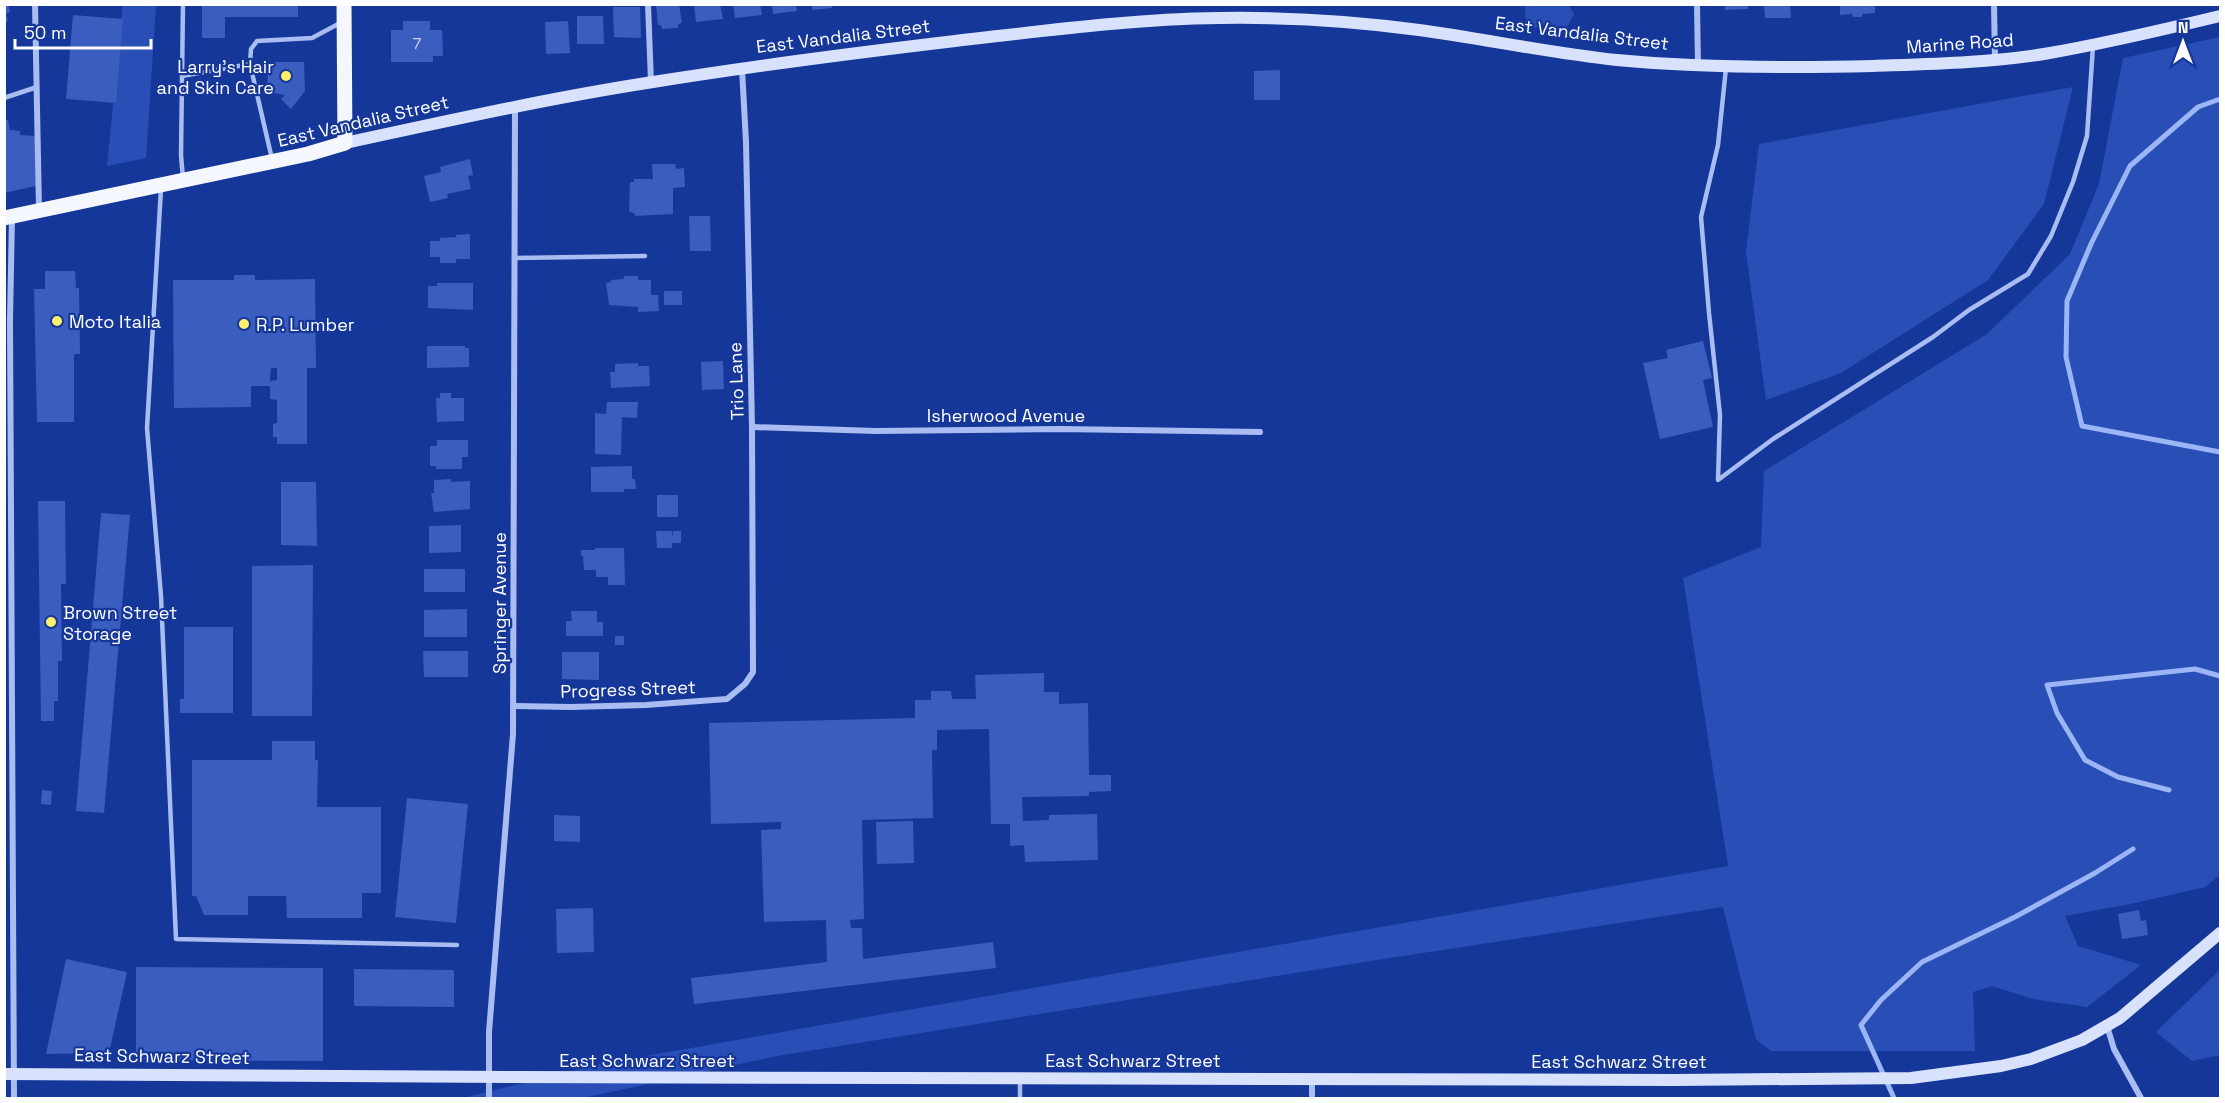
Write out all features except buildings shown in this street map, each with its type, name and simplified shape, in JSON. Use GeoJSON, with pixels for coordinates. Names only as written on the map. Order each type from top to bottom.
{"type":"FeatureCollection","features":[{"type":"Feature","properties":{"kind":"main road"},"geometry":{"type":"LineString","coordinates":[[344,12],[345,143]]}},
{"type":"Feature","properties":{"kind":"main road","name":"East Vandalia Street"},"geometry":{"type":"LineString","coordinates":[[8,217],[273,162],[345,143]]}},
{"type":"Feature","properties":{"kind":"street"},"geometry":{"type":"LineString","coordinates":[[35,4],[39,211]]}},
{"type":"Feature","properties":{"kind":"street"},"geometry":{"type":"LineString","coordinates":[[648,4],[651,82]]}},
{"type":"Feature","properties":{"kind":"street"},"geometry":{"type":"LineString","coordinates":[[1697,4],[1698,65]]}},
{"type":"Feature","properties":{"kind":"street"},"geometry":{"type":"LineString","coordinates":[[1994,4],[1995,60]]}},
{"type":"Feature","properties":{"kind":"street","name":"Marine Road"},"geometry":{"type":"LineString","coordinates":[[1698,65],[1779,68],[1943,64],[1995,60],[2093,45],[2220,16]]}},
{"type":"Feature","properties":{"kind":"street","name":"East Vandalia Street"},"geometry":{"type":"LineString","coordinates":[[345,143],[515,107],[651,82],[926,45],[1121,23],[1219,18],[1299,19],[1358,23],[1422,30],[1619,60],[1698,65]]}},
{"type":"Feature","properties":{"kind":"street","name":"Trio Lane"},"geometry":{"type":"LineString","coordinates":[[740,689],[753,672],[752,427],[746,142],[742,69]]}},
{"type":"Feature","properties":{"kind":"street","name":"Springer Avenue"},"geometry":{"type":"LineString","coordinates":[[489,1098],[489,1032],[507,830],[514,706],[515,107]]}},
{"type":"Feature","properties":{"kind":"street"},"geometry":{"type":"LineString","coordinates":[[8,217],[14,773],[9,1073],[14,1098]]}},
{"type":"Feature","properties":{"kind":"street","name":"Isherwood Avenue"},"geometry":{"type":"LineString","coordinates":[[752,427],[876,431],[1061,429],[1260,432]]}},
{"type":"Feature","properties":{"kind":"street","name":"Progress Street"},"geometry":{"type":"LineString","coordinates":[[514,706],[646,705],[727,699],[740,689]]}},
{"type":"Feature","properties":{"kind":"street"},"geometry":{"type":"LineString","coordinates":[[4,774],[14,773]]}},
{"type":"Feature","properties":{"kind":"street","name":"East Schwarz Street"},"geometry":{"type":"LineString","coordinates":[[9,1073],[489,1077],[1898,1078],[1971,1072],[2031,1059],[2082,1040],[2107,1026],[2160,986],[2220,933]]}},
{"type":"Feature","properties":{"kind":"street"},"geometry":{"type":"LineString","coordinates":[[2107,1026],[2114,1049],[2141,1098]]}},
{"type":"Feature","properties":{"kind":"street"},"geometry":{"type":"LineString","coordinates":[[1312,1078],[1312,1098]]}},
{"type":"Feature","properties":{"kind":"lane"},"geometry":{"type":"LineString","coordinates":[[183,4],[181,157],[183,181]]}},
{"type":"Feature","properties":{"kind":"lane"},"geometry":{"type":"LineString","coordinates":[[273,162],[250,64],[250,49],[257,41],[312,38],[344,12]]}},
{"type":"Feature","properties":{"kind":"lane"},"geometry":{"type":"LineString","coordinates":[[1727,65],[1718,145],[1701,217],[1708,313],[1720,415],[1718,480],[1773,439],[1933,337],[1969,310],[2028,274],[2051,236],[2073,182],[2087,136],[2093,45]]}},
{"type":"Feature","properties":{"kind":"lane"},"geometry":{"type":"LineString","coordinates":[[182,76],[250,64]]}},
{"type":"Feature","properties":{"kind":"lane"},"geometry":{"type":"LineString","coordinates":[[4,98],[37,87]]}},
{"type":"Feature","properties":{"kind":"lane"},"geometry":{"type":"LineString","coordinates":[[161,186],[147,428],[161,596],[176,939],[457,945]]}},
{"type":"Feature","properties":{"kind":"lane"},"geometry":{"type":"LineString","coordinates":[[515,258],[645,256]]}},
{"type":"Feature","properties":{"kind":"lane"},"geometry":{"type":"LineString","coordinates":[[1020,1078],[1020,1098]]}},
{"type":"Feature","properties":{"kind":"shaded area"},"geometry":{"type":"Polygon","coordinates":[[[123,5],[156,5],[146,158],[107,166],[123,5]]]}},
{"type":"Feature","properties":{"kind":"shaded area"},"geometry":{"type":"Polygon","coordinates":[[[1525,5],[1569,5],[1574,14],[1564,33],[1526,25],[1525,5]]]}},
{"type":"Feature","properties":{"kind":"shaded area"},"geometry":{"type":"Polygon","coordinates":[[[2220,37],[2220,875],[2205,887],[2065,916],[2078,946],[2141,965],[2087,1007],[2033,999],[1992,986],[1973,992],[1975,1051],[1771,1051],[1756,1039],[1723,907],[777,1056],[583,1098],[463,1098],[600,1064],[1728,866],[1683,578],[1761,547],[1764,471],[1987,334],[2070,254],[2099,184],[2123,58],[2220,37]]]}},
{"type":"Feature","properties":{"kind":"shaded area"},"geometry":{"type":"Polygon","coordinates":[[[2073,87],[2044,204],[1988,280],[1841,373],[1766,400],[1746,252],[1759,144],[2073,87]]]}},
{"type":"Feature","properties":{"kind":"shaded area"},"geometry":{"type":"Polygon","coordinates":[[[2220,970],[2220,1055],[2192,1061],[2156,1032],[2220,970]]]}},
{"type":"Feature","properties":{"kind":"waterway"},"geometry":{"type":"LineString","coordinates":[[2220,99],[2198,107],[2130,166],[2091,244],[2067,301],[2066,357],[2082,426],[2220,452]]}},
{"type":"Feature","properties":{"kind":"waterway"},"geometry":{"type":"LineString","coordinates":[[2169,790],[2118,777],[2085,760],[2057,713],[2047,685],[2195,669],[2220,676]]}},
{"type":"Feature","properties":{"kind":"waterway"},"geometry":{"type":"LineString","coordinates":[[1894,1098],[1861,1025],[1881,1000],[1922,962],[2015,917],[2095,873],[2133,849]]}},
{"type":"Feature","properties":{"kind":"place","name":"Larry's Hair and Skin Care"},"geometry":{"type":"Point","coordinates":[286,76]}},
{"type":"Feature","properties":{"kind":"place","name":"Moto Italia"},"geometry":{"type":"Point","coordinates":[57,321]}},
{"type":"Feature","properties":{"kind":"place","name":"R.P. Lumber"},"geometry":{"type":"Point","coordinates":[244,324]}},
{"type":"Feature","properties":{"kind":"place","name":"Brown Street Storage"},"geometry":{"type":"Point","coordinates":[51,622]}}]}
